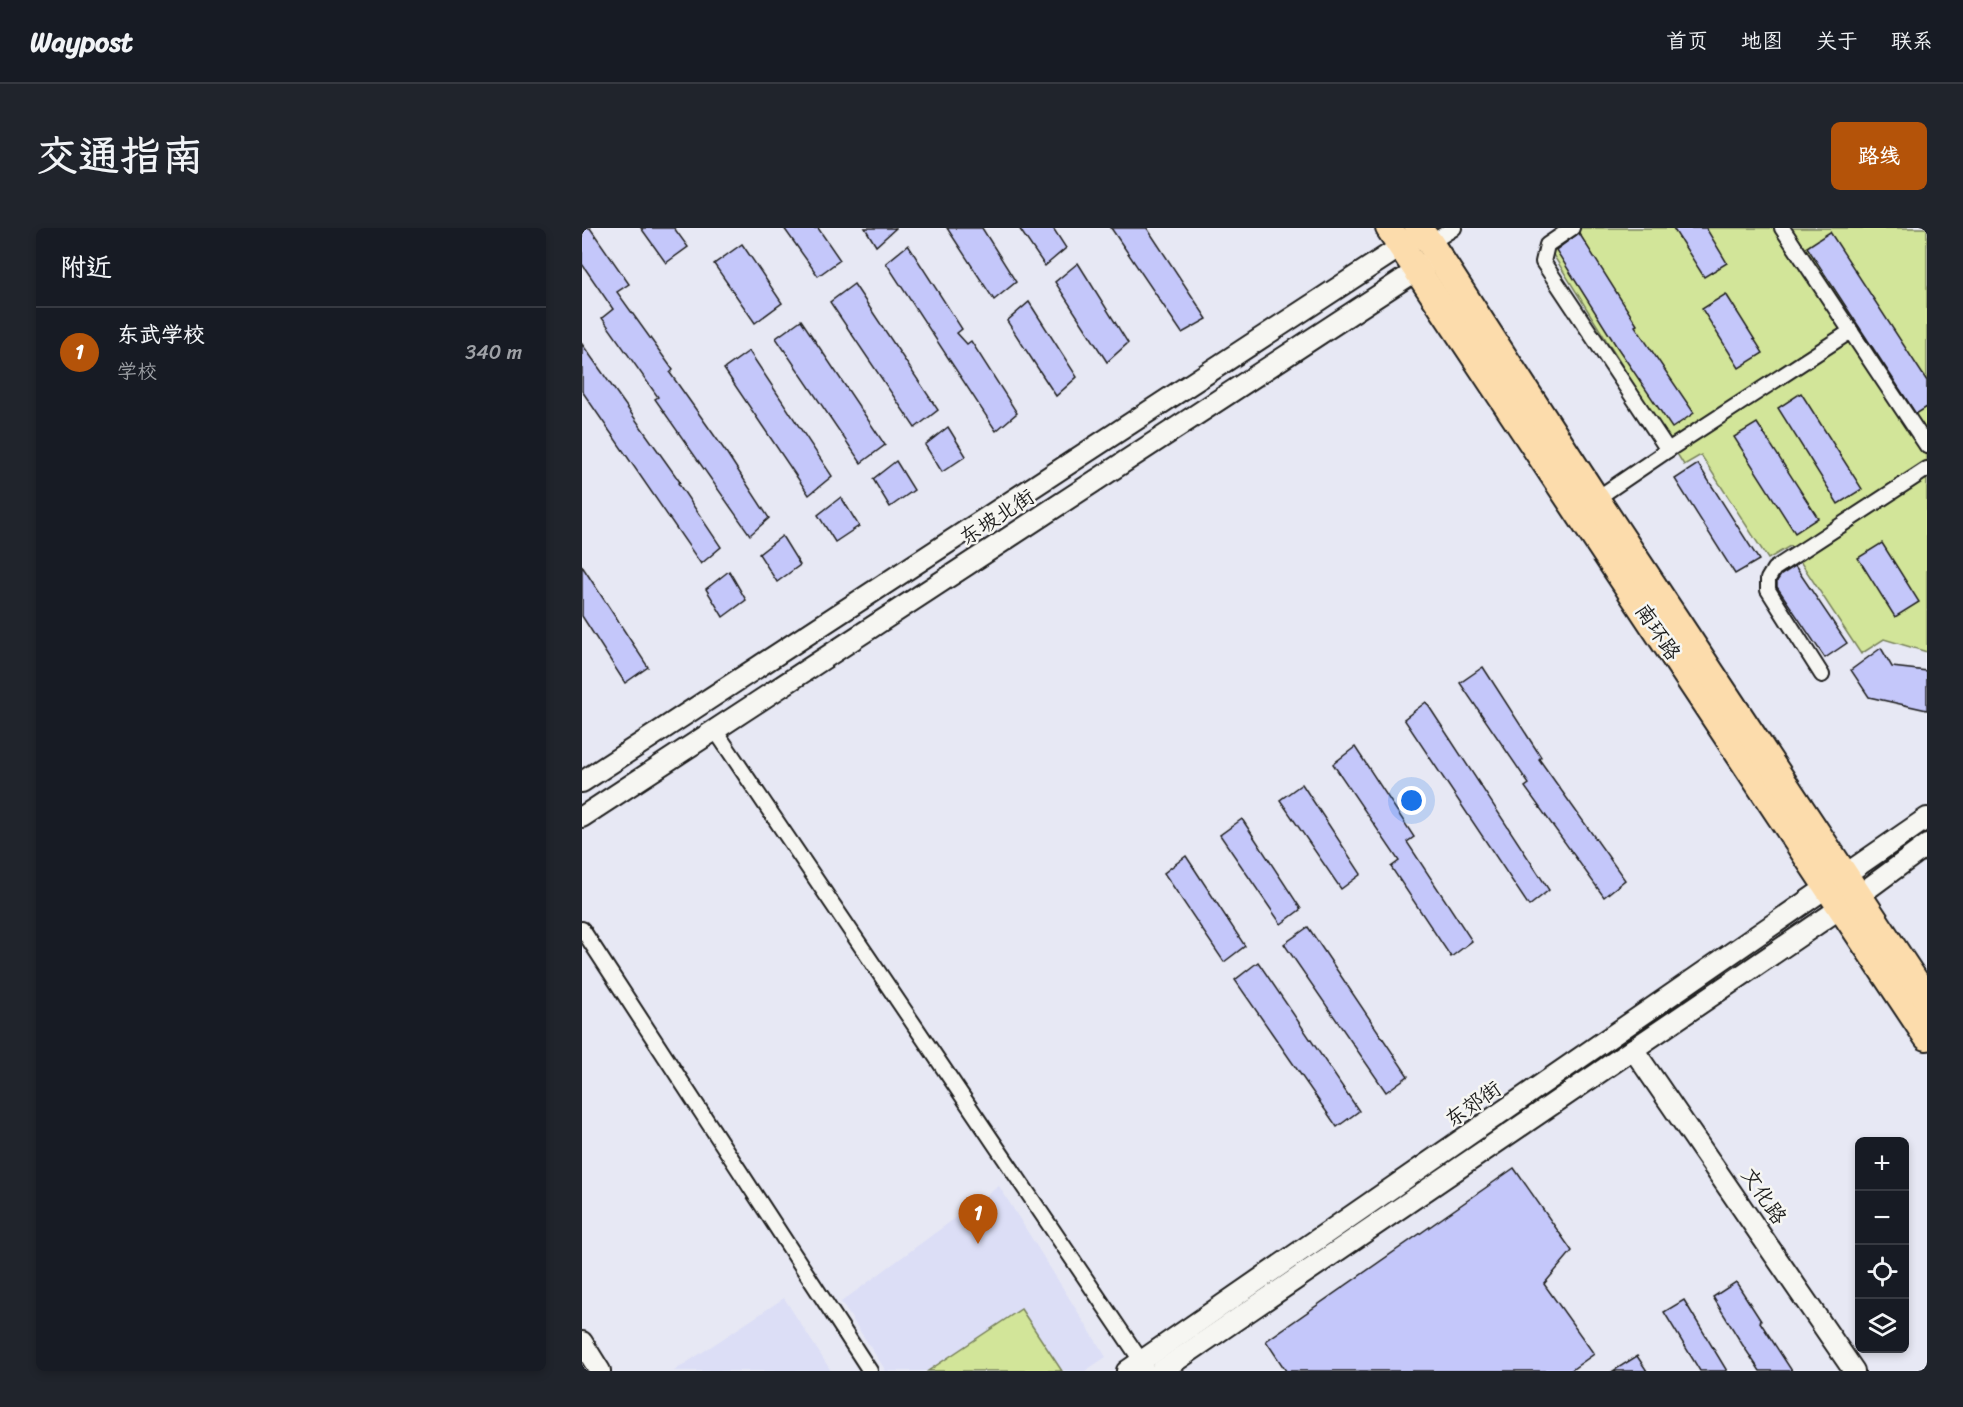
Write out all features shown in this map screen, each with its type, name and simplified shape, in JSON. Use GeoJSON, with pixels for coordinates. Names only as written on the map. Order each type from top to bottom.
{"type":"FeatureCollection","features":[{"type":"Feature","properties":{"kind":"highway","name":"南环路"},"geometry":{"type":"LineString","coordinates":[[1417,244],[1596,499],[1843,892],[1927,1037]]}},
{"type":"Feature","properties":{"kind":"highway","name":"南环路"},"geometry":{"type":"LineString","coordinates":[[1417,244],[1843,892],[1927,999]]}},
{"type":"Feature","properties":{"kind":"main road","name":"东坡北街"},"geometry":{"type":"LineString","coordinates":[[582,818],[715,730],[1417,244]]}},
{"type":"Feature","properties":{"kind":"main road","name":"东坡北街"},"geometry":{"type":"LineString","coordinates":[[582,782],[1417,244]]}},
{"type":"Feature","properties":{"kind":"main road"},"geometry":{"type":"LineString","coordinates":[[1161,1371],[1633,1049],[1843,892],[1927,818]]}},
{"type":"Feature","properties":{"kind":"main road"},"geometry":{"type":"LineString","coordinates":[[1843,892],[1927,845]]}},
{"type":"Feature","properties":{"kind":"main road","name":"东郊街"},"geometry":{"type":"LineString","coordinates":[[1138,1368],[1843,892]]}},
{"type":"Feature","properties":{"kind":"main road","name":"文化路"},"geometry":{"type":"LineString","coordinates":[[1633,1049],[1854,1371]]}},
{"type":"Feature","properties":{"kind":"main road"},"geometry":{"type":"LineString","coordinates":[[582,1342],[600,1371]]}},
{"type":"Feature","properties":{"kind":"street"},"geometry":{"type":"LineString","coordinates":[[1417,244],[1454,228]]}},
{"type":"Feature","properties":{"kind":"street"},"geometry":{"type":"LineString","coordinates":[[1572,228],[1547,245],[1543,262],[1668,450]]}},
{"type":"Feature","properties":{"kind":"street"},"geometry":{"type":"LineString","coordinates":[[1782,228],[1927,446]]}},
{"type":"Feature","properties":{"kind":"street"},"geometry":{"type":"LineString","coordinates":[[1596,499],[1851,331]]}},
{"type":"Feature","properties":{"kind":"street"},"geometry":{"type":"LineString","coordinates":[[1822,675],[1768,590],[1768,579],[1774,569],[1927,470]]}},
{"type":"Feature","properties":{"kind":"street"},"geometry":{"type":"LineString","coordinates":[[715,730],[1138,1368]]}},
{"type":"Feature","properties":{"kind":"street"},"geometry":{"type":"LineString","coordinates":[[582,929],[870,1371]]}},
{"type":"Feature","properties":{"kind":"shaded area"},"geometry":{"type":"Polygon","coordinates":[[[999,1186],[1106,1357],[1085,1371],[886,1371],[841,1302],[999,1186]]]}},
{"type":"Feature","properties":{"kind":"shaded area"},"geometry":{"type":"Polygon","coordinates":[[[784,1298],[831,1371],[674,1371],[784,1298]]]}},
{"type":"Feature","properties":{"kind":"green space"},"geometry":{"type":"Polygon","coordinates":[[[1573,228],[1927,228],[1927,652],[1884,639],[1861,654],[1790,546],[1768,559],[1701,455],[1684,465],[1547,245],[1573,228]]]}},
{"type":"Feature","properties":{"kind":"green space"},"geometry":{"type":"Polygon","coordinates":[[[1021,1309],[1062,1371],[928,1371],[1021,1309]]]}},
{"type":"Feature","properties":{"kind":"building"},"geometry":{"type":"Polygon","coordinates":[[[582,228],[590,228],[629,284],[617,292],[673,370],[670,373],[769,518],[750,535],[655,399],[658,397],[602,318],[613,309],[582,264],[582,228]]]}},
{"type":"Feature","properties":{"kind":"building"},"geometry":{"type":"Polygon","coordinates":[[[641,228],[674,228],[688,247],[666,263],[641,228]]]}},
{"type":"Feature","properties":{"kind":"building"},"geometry":{"type":"Polygon","coordinates":[[[784,228],[818,228],[840,260],[818,276],[784,228]]]}},
{"type":"Feature","properties":{"kind":"building"},"geometry":{"type":"Polygon","coordinates":[[[865,228],[896,228],[876,246],[865,228]]]}},
{"type":"Feature","properties":{"kind":"building"},"geometry":{"type":"Polygon","coordinates":[[[947,228],[982,228],[1016,282],[994,300],[947,228]]]}},
{"type":"Feature","properties":{"kind":"building"},"geometry":{"type":"Polygon","coordinates":[[[1019,228],[1053,228],[1066,248],[1045,266],[1019,228]]]}},
{"type":"Feature","properties":{"kind":"building"},"geometry":{"type":"Polygon","coordinates":[[[1111,228],[1147,228],[1207,319],[1182,333],[1111,228]]]}},
{"type":"Feature","properties":{"kind":"building"},"geometry":{"type":"Polygon","coordinates":[[[1673,228],[1706,228],[1727,263],[1704,277],[1673,228]]]}},
{"type":"Feature","properties":{"kind":"building"},"geometry":{"type":"Polygon","coordinates":[[[1830,232],[1927,381],[1927,407],[1916,414],[1807,247],[1830,232]]]}},
{"type":"Feature","properties":{"kind":"building"},"geometry":{"type":"Polygon","coordinates":[[[1579,233],[1637,325],[1635,326],[1694,413],[1672,428],[1617,347],[1556,250],[1579,233]]]}},
{"type":"Feature","properties":{"kind":"building"},"geometry":{"type":"Polygon","coordinates":[[[742,244],[782,303],[755,323],[714,264],[742,244]]]}},
{"type":"Feature","properties":{"kind":"building"},"geometry":{"type":"Polygon","coordinates":[[[908,245],[962,329],[957,333],[967,344],[971,341],[1017,413],[996,431],[886,263],[908,245]]]}},
{"type":"Feature","properties":{"kind":"building"},"geometry":{"type":"Polygon","coordinates":[[[1078,263],[1128,343],[1107,362],[1055,282],[1078,263]]]}},
{"type":"Feature","properties":{"kind":"building"},"geometry":{"type":"Polygon","coordinates":[[[854,284],[938,410],[915,428],[830,302],[854,284]]]}},
{"type":"Feature","properties":{"kind":"building"},"geometry":{"type":"Polygon","coordinates":[[[1726,294],[1763,353],[1739,368],[1702,309],[1726,294]]]}},
{"type":"Feature","properties":{"kind":"building"},"geometry":{"type":"Polygon","coordinates":[[[1029,302],[1077,377],[1056,396],[1007,321],[1029,302]]]}},
{"type":"Feature","properties":{"kind":"building"},"geometry":{"type":"Polygon","coordinates":[[[801,320],[885,445],[861,463],[776,338],[801,320]]]}},
{"type":"Feature","properties":{"kind":"building"},"geometry":{"type":"Polygon","coordinates":[[[582,344],[680,482],[678,483],[721,547],[701,564],[582,391],[582,344]]]}},
{"type":"Feature","properties":{"kind":"building"},"geometry":{"type":"Polygon","coordinates":[[[749,351],[832,476],[809,495],[724,369],[749,351]]]}},
{"type":"Feature","properties":{"kind":"building"},"geometry":{"type":"Polygon","coordinates":[[[1801,393],[1862,489],[1838,504],[1778,408],[1801,393]]]}},
{"type":"Feature","properties":{"kind":"building"},"geometry":{"type":"Polygon","coordinates":[[[1757,423],[1818,518],[1795,533],[1734,437],[1757,423]]]}},
{"type":"Feature","properties":{"kind":"building"},"geometry":{"type":"Polygon","coordinates":[[[948,427],[966,456],[942,472],[925,445],[948,427]]]}},
{"type":"Feature","properties":{"kind":"building"},"geometry":{"type":"Polygon","coordinates":[[[896,461],[914,490],[890,507],[873,479],[896,461]]]}},
{"type":"Feature","properties":{"kind":"building"},"geometry":{"type":"Polygon","coordinates":[[[1698,464],[1759,560],[1735,574],[1675,479],[1698,464]]]}},
{"type":"Feature","properties":{"kind":"building"},"geometry":{"type":"Polygon","coordinates":[[[841,497],[859,526],[835,542],[818,515],[841,497]]]}},
{"type":"Feature","properties":{"kind":"building"},"geometry":{"type":"Polygon","coordinates":[[[782,536],[800,565],[777,582],[759,554],[782,536]]]}},
{"type":"Feature","properties":{"kind":"building"},"geometry":{"type":"Polygon","coordinates":[[[1882,543],[1919,602],[1895,617],[1858,558],[1882,543]]]}},
{"type":"Feature","properties":{"kind":"building"},"geometry":{"type":"Polygon","coordinates":[[[582,566],[648,667],[625,683],[582,616],[582,566]]]}},
{"type":"Feature","properties":{"kind":"building"},"geometry":{"type":"Polygon","coordinates":[[[1795,566],[1847,643],[1825,658],[1777,587],[1777,581],[1781,575],[1795,566]]]}},
{"type":"Feature","properties":{"kind":"building"},"geometry":{"type":"Polygon","coordinates":[[[729,571],[746,600],[723,617],[706,589],[729,571]]]}},
{"type":"Feature","properties":{"kind":"building"},"geometry":{"type":"Polygon","coordinates":[[[1881,648],[1892,667],[1927,671],[1927,710],[1869,697],[1851,670],[1881,648]]]}},
{"type":"Feature","properties":{"kind":"building"},"geometry":{"type":"Polygon","coordinates":[[[1483,667],[1541,757],[1539,759],[1625,880],[1604,897],[1525,787],[1529,784],[1460,683],[1483,667]]]}},
{"type":"Feature","properties":{"kind":"building"},"geometry":{"type":"Polygon","coordinates":[[[1426,702],[1549,890],[1529,906],[1404,719],[1426,702]]]}},
{"type":"Feature","properties":{"kind":"building"},"geometry":{"type":"Polygon","coordinates":[[[1355,747],[1414,837],[1407,842],[1472,941],[1451,957],[1391,867],[1399,861],[1333,764],[1355,747]]]}},
{"type":"Feature","properties":{"kind":"building"},"geometry":{"type":"Polygon","coordinates":[[[1302,784],[1361,874],[1341,889],[1280,800],[1302,784]]]}},
{"type":"Feature","properties":{"kind":"building"},"geometry":{"type":"Polygon","coordinates":[[[1242,819],[1301,909],[1281,924],[1220,835],[1242,819]]]}},
{"type":"Feature","properties":{"kind":"building"},"geometry":{"type":"Polygon","coordinates":[[[1186,856],[1245,946],[1224,962],[1164,873],[1186,856]]]}},
{"type":"Feature","properties":{"kind":"building"},"geometry":{"type":"Polygon","coordinates":[[[1308,927],[1408,1076],[1386,1092],[1284,944],[1308,927]]]}},
{"type":"Feature","properties":{"kind":"building"},"geometry":{"type":"Polygon","coordinates":[[[1258,962],[1359,1111],[1337,1127],[1235,980],[1258,962]]]}},
{"type":"Feature","properties":{"kind":"building"},"geometry":{"type":"Polygon","coordinates":[[[1514,1168],[1572,1251],[1544,1284],[1594,1354],[1570,1371],[1286,1371],[1266,1341],[1514,1168]]]}},
{"type":"Feature","properties":{"kind":"building"},"geometry":{"type":"Polygon","coordinates":[[[1736,1282],[1792,1371],[1760,1371],[1742,1344],[1713,1297],[1736,1282]]]}},
{"type":"Feature","properties":{"kind":"building"},"geometry":{"type":"Polygon","coordinates":[[[1684,1300],[1727,1371],[1700,1371],[1664,1312],[1684,1300]]]}},
{"type":"Feature","properties":{"kind":"building"},"geometry":{"type":"Polygon","coordinates":[[[1637,1356],[1647,1371],[1613,1371],[1637,1356]]]}},
{"type":"Feature","properties":{"kind":"place","name":"东武学校"},"geometry":{"type":"Point","coordinates":[978,1244]}}]}
